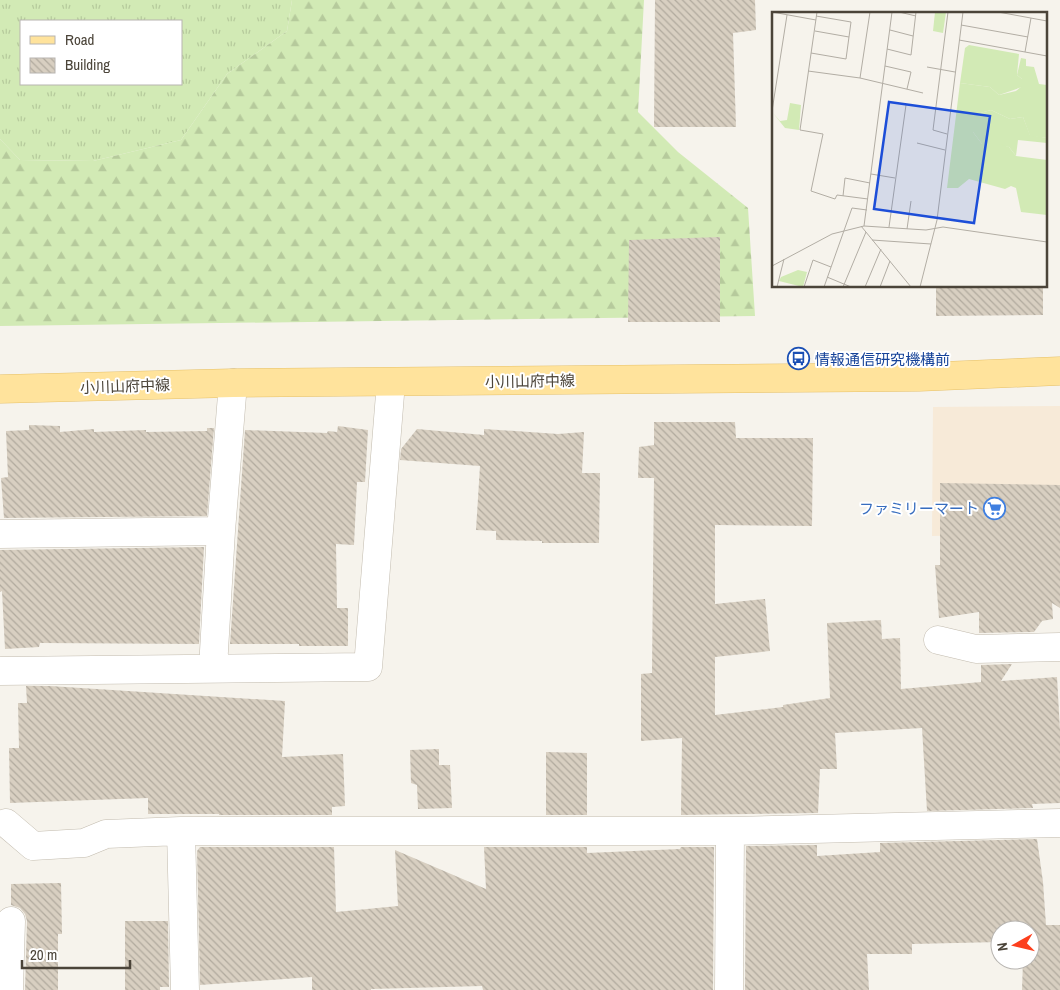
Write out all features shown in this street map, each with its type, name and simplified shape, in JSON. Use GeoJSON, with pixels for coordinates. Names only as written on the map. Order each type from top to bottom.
{"type":"FeatureCollection","features":[{"type":"Feature","properties":{"kind":"main road","name":"小川山府中線"},"geometry":{"type":"LineString","coordinates":[[0,389],[233,383],[919,377],[1060,371]]}},
{"type":"Feature","properties":{"kind":"street"},"geometry":{"type":"LineString","coordinates":[[0,671],[368,667],[391,382]]}},
{"type":"Feature","properties":{"kind":"street"},"geometry":{"type":"LineString","coordinates":[[213,668],[221,531],[233,383]]}},
{"type":"Feature","properties":{"kind":"street"},"geometry":{"type":"LineString","coordinates":[[0,534],[221,531]]}},
{"type":"Feature","properties":{"kind":"street"},"geometry":{"type":"LineString","coordinates":[[938,640],[976,649],[1060,647]]}},
{"type":"Feature","properties":{"kind":"street"},"geometry":{"type":"LineString","coordinates":[[6,823],[32,846],[84,843],[106,834],[181,831],[730,831],[1060,823]]}},
{"type":"Feature","properties":{"kind":"street"},"geometry":{"type":"LineString","coordinates":[[181,831],[185,990]]}},
{"type":"Feature","properties":{"kind":"street"},"geometry":{"type":"LineString","coordinates":[[729,990],[730,831]]}},
{"type":"Feature","properties":{"kind":"street"},"geometry":{"type":"LineString","coordinates":[[9,990],[11,922]]}},
{"type":"Feature","properties":{"kind":"shaded area"},"geometry":{"type":"Polygon","coordinates":[[[1060,406],[1060,533],[932,536],[933,407],[1060,406]]]}},
{"type":"Feature","properties":{"kind":"green space"},"geometry":{"type":"Polygon","coordinates":[[[0,0],[292,0],[287,31],[227,74],[181,140],[93,161],[20,160],[0,139],[0,0]]]}},
{"type":"Feature","properties":{"kind":"green space"},"geometry":{"type":"Polygon","coordinates":[[[292,0],[644,0],[638,112],[678,152],[748,208],[755,316],[0,326],[0,139],[20,160],[93,161],[181,140],[227,74],[287,31],[292,0]]]}},
{"type":"Feature","properties":{"kind":"building"},"geometry":{"type":"Polygon","coordinates":[[[655,0],[755,0],[756,30],[733,33],[736,127],[654,127],[655,0]]]}},
{"type":"Feature","properties":{"kind":"building"},"geometry":{"type":"Polygon","coordinates":[[[720,237],[720,322],[628,322],[629,240],[720,237]]]}},
{"type":"Feature","properties":{"kind":"building"},"geometry":{"type":"Polygon","coordinates":[[[936,288],[1043,288],[1043,315],[936,316],[936,288]]]}},
{"type":"Feature","properties":{"kind":"building"},"geometry":{"type":"Polygon","coordinates":[[[654,422],[735,422],[736,438],[813,438],[812,526],[715,525],[715,604],[765,599],[770,651],[715,657],[715,715],[783,707],[783,705],[830,698],[827,623],[881,620],[882,639],[900,638],[901,689],[981,682],[981,665],[1012,664],[1001,681],[1057,677],[1060,730],[1060,803],[1032,804],[1033,808],[927,811],[922,728],[835,733],[837,769],[820,769],[818,813],[681,815],[682,738],[641,741],[641,674],[652,673],[654,478],[638,478],[639,447],[654,445],[654,422]]]}},
{"type":"Feature","properties":{"kind":"building"},"geometry":{"type":"Polygon","coordinates":[[[29,425],[60,426],[60,432],[94,429],[94,432],[146,430],[146,432],[207,431],[207,428],[214,428],[207,516],[4,518],[1,478],[8,477],[6,431],[29,430],[29,425]]]}},
{"type":"Feature","properties":{"kind":"building"},"geometry":{"type":"Polygon","coordinates":[[[338,426],[368,430],[365,482],[357,482],[354,545],[336,544],[337,608],[348,608],[348,646],[230,644],[245,430],[327,433],[328,431],[337,432],[338,426]]]}},
{"type":"Feature","properties":{"kind":"building"},"geometry":{"type":"Polygon","coordinates":[[[417,429],[484,435],[484,429],[558,434],[584,432],[582,473],[600,473],[599,543],[542,543],[542,541],[496,540],[496,531],[476,530],[480,466],[400,460],[401,449],[417,429]]]}},
{"type":"Feature","properties":{"kind":"building"},"geometry":{"type":"Polygon","coordinates":[[[940,483],[1060,485],[1060,608],[1052,603],[1053,619],[1042,621],[1034,632],[979,633],[979,612],[939,618],[935,565],[940,565],[940,483]]]}},
{"type":"Feature","properties":{"kind":"building"},"geometry":{"type":"Polygon","coordinates":[[[204,547],[199,644],[40,643],[39,647],[5,649],[2,591],[0,592],[0,550],[204,547]]]}},
{"type":"Feature","properties":{"kind":"building"},"geometry":{"type":"Polygon","coordinates":[[[26,686],[285,701],[282,757],[343,754],[345,806],[332,807],[332,815],[219,815],[148,814],[148,798],[10,803],[9,748],[19,748],[18,703],[27,703],[26,686]]]}},
{"type":"Feature","properties":{"kind":"building"},"geometry":{"type":"Polygon","coordinates":[[[439,749],[439,765],[450,765],[452,808],[418,809],[417,785],[411,783],[410,750],[439,749]]]}},
{"type":"Feature","properties":{"kind":"building"},"geometry":{"type":"Polygon","coordinates":[[[546,752],[587,753],[587,815],[546,815],[546,752]]]}},
{"type":"Feature","properties":{"kind":"building"},"geometry":{"type":"Polygon","coordinates":[[[1037,839],[1046,925],[1060,925],[1060,990],[1022,990],[1023,970],[1040,970],[1040,920],[990,920],[990,942],[912,944],[912,954],[867,954],[869,990],[745,990],[746,846],[817,845],[817,856],[880,852],[880,843],[1037,839]]]}},
{"type":"Feature","properties":{"kind":"building"},"geometry":{"type":"Polygon","coordinates":[[[200,847],[334,847],[336,912],[398,906],[395,850],[486,889],[484,847],[587,847],[587,853],[680,849],[681,847],[714,847],[713,990],[483,990],[482,986],[312,990],[312,977],[200,985],[197,851],[200,847]]]}},
{"type":"Feature","properties":{"kind":"building"},"geometry":{"type":"Polygon","coordinates":[[[61,883],[62,934],[58,934],[58,990],[25,990],[27,921],[25,914],[20,908],[11,905],[11,884],[61,883]]]}},
{"type":"Feature","properties":{"kind":"building"},"geometry":{"type":"Polygon","coordinates":[[[125,921],[168,921],[169,987],[160,987],[160,990],[125,990],[125,921]]]}},
{"type":"Feature","properties":{"kind":"place","name":"情報通信研究機構前"},"geometry":{"type":"Point","coordinates":[799,359]}},
{"type":"Feature","properties":{"kind":"place","name":"ファミリーマート"},"geometry":{"type":"Point","coordinates":[995,508]}}]}
